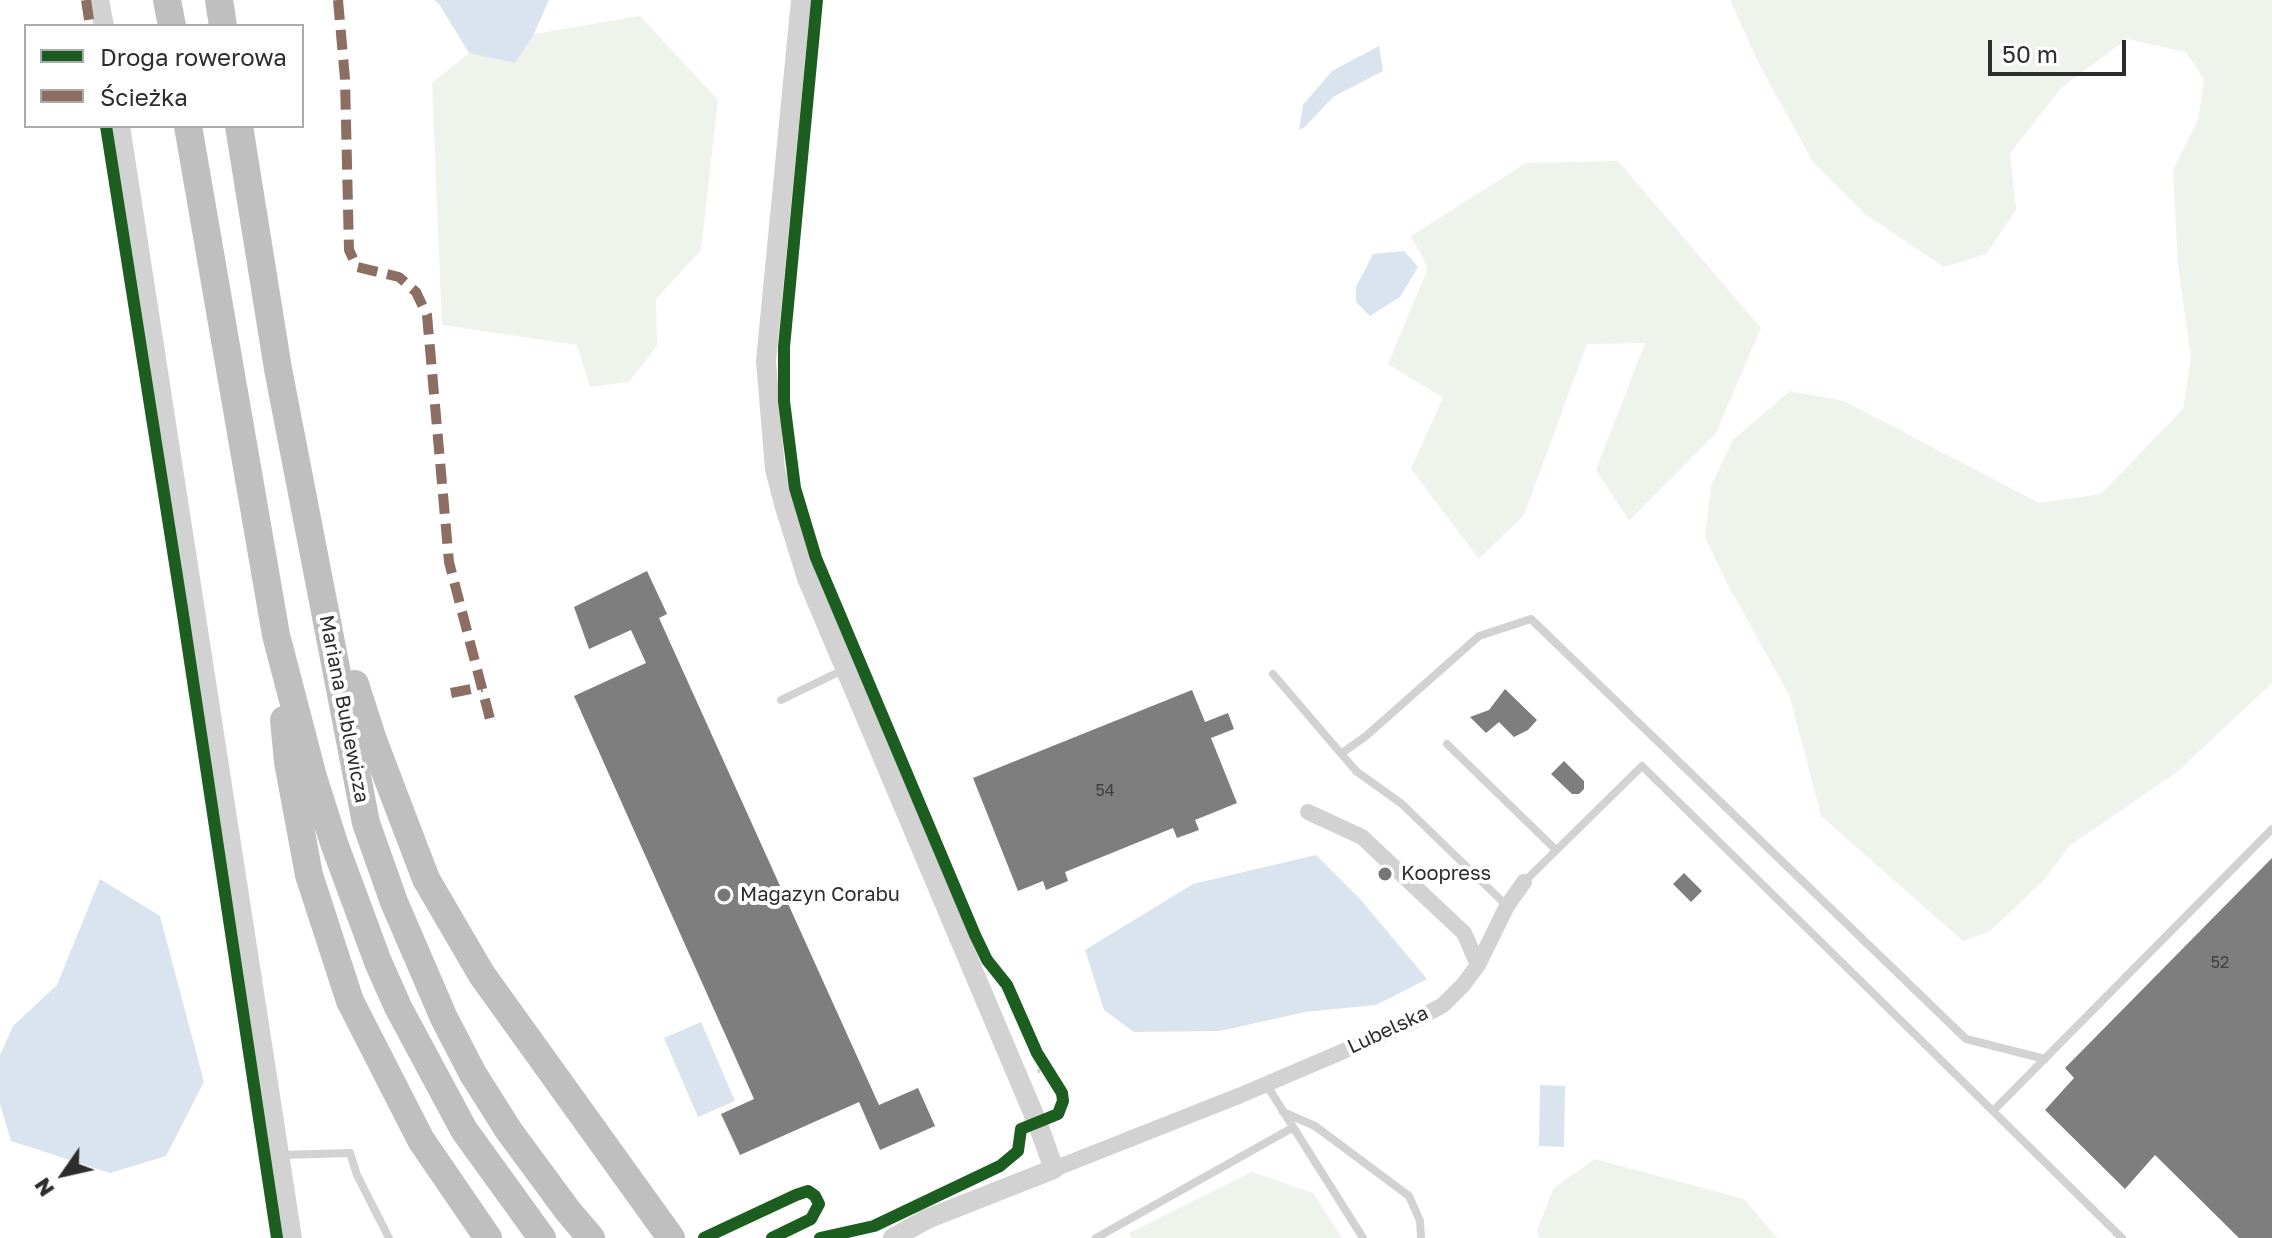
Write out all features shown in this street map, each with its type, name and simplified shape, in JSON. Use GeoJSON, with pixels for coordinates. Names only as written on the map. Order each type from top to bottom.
{"type":"FeatureCollection","features":[{"type":"Feature","properties":{"kind":"highway"},"geometry":{"type":"LineString","coordinates":[[167,0],[172,24]]}},
{"type":"Feature","properties":{"kind":"highway"},"geometry":{"type":"LineString","coordinates":[[219,0],[223,24]]}},
{"type":"Feature","properties":{"kind":"highway","name":"Mariana Bublewicza"},"geometry":{"type":"LineString","coordinates":[[188,128],[276,635],[317,790],[350,889],[398,1007],[464,1130],[542,1238]]}},
{"type":"Feature","properties":{"kind":"highway","name":"Mariana Bublewicza"},"geometry":{"type":"LineString","coordinates":[[239,128],[278,369],[366,823],[394,902],[444,1018],[473,1074],[530,1160],[591,1238]]}},
{"type":"Feature","properties":{"kind":"highway"},"geometry":{"type":"LineString","coordinates":[[314,558],[373,740],[426,879],[482,975],[671,1238]]}},
{"type":"Feature","properties":{"kind":"highway"},"geometry":{"type":"LineString","coordinates":[[276,635],[288,762],[309,875],[350,1001],[421,1140],[488,1238]]}},
{"type":"Feature","properties":{"kind":"street"},"geometry":{"type":"LineString","coordinates":[[99,0],[104,24]]}},
{"type":"Feature","properties":{"kind":"street"},"geometry":{"type":"LineString","coordinates":[[801,0],[766,361],[775,469],[807,578],[1054,1169],[927,1219],[893,1238]]}},
{"type":"Feature","properties":{"kind":"street"},"geometry":{"type":"LineString","coordinates":[[120,128],[292,1238]]}},
{"type":"Feature","properties":{"kind":"street"},"geometry":{"type":"LineString","coordinates":[[1308,812],[1362,837],[1464,933],[1478,965]]}},
{"type":"Feature","properties":{"kind":"street","name":"Lubelska"},"geometry":{"type":"LineString","coordinates":[[1054,1169],[1241,1095],[1414,1021],[1443,1005],[1478,965],[1507,906],[1524,882]]}},
{"type":"Feature","properties":{"kind":"lane"},"geometry":{"type":"LineString","coordinates":[[1342,753],[1366,736],[1479,636],[1531,619],[1966,1039],[2045,1059]]}},
{"type":"Feature","properties":{"kind":"lane"},"geometry":{"type":"LineString","coordinates":[[781,700],[846,668]]}},
{"type":"Feature","properties":{"kind":"lane"},"geometry":{"type":"LineString","coordinates":[[1273,674],[1356,771],[1402,804],[1507,906]]}},
{"type":"Feature","properties":{"kind":"lane"},"geometry":{"type":"LineString","coordinates":[[1447,744],[1556,850]]}},
{"type":"Feature","properties":{"kind":"lane"},"geometry":{"type":"LineString","coordinates":[[1524,882],[1642,766],[2122,1238]]}},
{"type":"Feature","properties":{"kind":"lane"},"geometry":{"type":"LineString","coordinates":[[1993,1111],[2272,829]]}},
{"type":"Feature","properties":{"kind":"lane"},"geometry":{"type":"LineString","coordinates":[[1266,1084],[1363,1238]]}},
{"type":"Feature","properties":{"kind":"lane"},"geometry":{"type":"LineString","coordinates":[[1283,1112],[1315,1126],[1409,1196],[1420,1221],[1421,1238]]}},
{"type":"Feature","properties":{"kind":"lane"},"geometry":{"type":"LineString","coordinates":[[1096,1238],[1292,1128]]}},
{"type":"Feature","properties":{"kind":"lane"},"geometry":{"type":"LineString","coordinates":[[279,1155],[350,1153],[357,1175],[389,1238]]}},
{"type":"Feature","properties":{"kind":"path"},"geometry":{"type":"LineString","coordinates":[[1037,1053],[1055,1083]]}},
{"type":"Feature","properties":{"kind":"path"},"geometry":{"type":"LineString","coordinates":[[830,1234],[852,1235]]}},
{"type":"Feature","properties":{"kind":"shaded area"},"geometry":{"type":"Polygon","coordinates":[[[434,0],[549,0],[534,34],[515,63],[469,53],[434,0]]]}},
{"type":"Feature","properties":{"kind":"shaded area"},"geometry":{"type":"Polygon","coordinates":[[[1730,0],[2272,0],[2272,683],[2177,772],[2069,846],[2045,879],[1990,931],[1963,941],[1821,816],[1790,697],[1705,537],[1711,486],[1733,440],[1790,391],[1844,401],[2039,503],[2101,494],[2183,409],[2191,359],[2178,265],[2173,170],[2198,120],[2204,79],[2186,52],[2127,39],[2062,87],[2010,153],[2016,210],[1986,254],[1944,267],[1865,214],[1813,162],[1760,66],[1730,0]]]}},
{"type":"Feature","properties":{"kind":"shaded area"},"geometry":{"type":"Polygon","coordinates":[[[640,16],[718,100],[701,250],[656,299],[657,346],[629,382],[590,387],[577,345],[442,325],[432,83],[469,53],[515,62],[534,34],[640,16]]]}},
{"type":"Feature","properties":{"kind":"shaded area"},"geometry":{"type":"Polygon","coordinates":[[[1379,46],[1383,71],[1333,97],[1299,130],[1303,105],[1332,71],[1379,46]]]}},
{"type":"Feature","properties":{"kind":"shaded area"},"geometry":{"type":"Polygon","coordinates":[[[1618,161],[1761,328],[1716,433],[1629,521],[1596,470],[1645,343],[1587,344],[1524,515],[1479,559],[1411,469],[1443,398],[1388,364],[1428,268],[1411,236],[1526,163],[1618,161]]]}},
{"type":"Feature","properties":{"kind":"shaded area"},"geometry":{"type":"Polygon","coordinates":[[[1404,251],[1418,267],[1400,297],[1370,316],[1356,302],[1356,287],[1373,254],[1404,251]]]}},
{"type":"Feature","properties":{"kind":"shaded area"},"geometry":{"type":"Polygon","coordinates":[[[1316,855],[1360,899],[1427,979],[1376,1005],[1305,1012],[1220,1031],[1134,1032],[1104,1010],[1085,950],[1193,884],[1316,855]]]}},
{"type":"Feature","properties":{"kind":"shaded area"},"geometry":{"type":"Polygon","coordinates":[[[100,879],[160,916],[204,1082],[166,1156],[110,1173],[11,1141],[0,1104],[0,1055],[13,1026],[57,985],[100,879]]]}},
{"type":"Feature","properties":{"kind":"shaded area"},"geometry":{"type":"Polygon","coordinates":[[[701,1022],[735,1101],[698,1117],[664,1038],[701,1022]]]}},
{"type":"Feature","properties":{"kind":"shaded area"},"geometry":{"type":"Polygon","coordinates":[[[1540,1085],[1565,1086],[1564,1147],[1539,1146],[1540,1085]]]}},
{"type":"Feature","properties":{"kind":"shaded area"},"geometry":{"type":"Polygon","coordinates":[[[1595,1159],[1744,1199],[1777,1238],[1539,1238],[1537,1230],[1554,1188],[1595,1159]]]}},
{"type":"Feature","properties":{"kind":"shaded area"},"geometry":{"type":"Polygon","coordinates":[[[1252,1172],[1313,1193],[1342,1238],[1132,1238],[1129,1233],[1252,1172]]]}},
{"type":"Feature","properties":{"kind":"building","name":"Magazyn Corabu"},"geometry":{"type":"Polygon","coordinates":[[[647,571],[667,614],[659,618],[879,1105],[918,1088],[935,1126],[880,1150],[859,1102],[740,1155],[721,1114],[754,1099],[574,696],[646,663],[631,630],[589,649],[574,607],[647,571]]]}},
{"type":"Feature","properties":{"kind":"building"},"geometry":{"type":"Polygon","coordinates":[[[1505,689],[1537,720],[1528,730],[1514,737],[1499,722],[1486,733],[1470,717],[1489,710],[1505,689]]]}},
{"type":"Feature","properties":{"kind":"building"},"geometry":{"type":"Polygon","coordinates":[[[1192,690],[1205,722],[1228,713],[1234,729],[1211,738],[1237,803],[1195,820],[1199,830],[1177,838],[1173,828],[1065,872],[1068,881],[1046,890],[1043,881],[1018,891],[973,778],[1192,690]]]}},
{"type":"Feature","properties":{"kind":"building"},"geometry":{"type":"Polygon","coordinates":[[[1564,761],[1584,781],[1584,789],[1579,794],[1572,794],[1551,774],[1564,761]]]}},
{"type":"Feature","properties":{"kind":"building"},"geometry":{"type":"Polygon","coordinates":[[[2272,858],[2272,1238],[2239,1238],[2155,1155],[2125,1189],[2045,1110],[2074,1078],[2065,1068],[2272,858]]]}},
{"type":"Feature","properties":{"kind":"building"},"geometry":{"type":"Polygon","coordinates":[[[1684,873],[1702,891],[1691,902],[1673,884],[1684,873]]]}},
{"type":"Feature","properties":{"kind":"marked path"},"geometry":{"type":"LineString","coordinates":[[86,0],[90,24]]}},
{"type":"Feature","properties":{"kind":"marked path"},"geometry":{"type":"LineString","coordinates":[[338,0],[345,79],[349,250],[357,267],[399,277],[416,292],[427,315],[449,562],[490,719]]}},
{"type":"Feature","properties":{"kind":"marked path"},"geometry":{"type":"LineString","coordinates":[[451,693],[482,687]]}},
{"type":"Feature","properties":{"kind":"cycle path"},"geometry":{"type":"LineString","coordinates":[[817,0],[784,347],[784,401],[795,488],[816,558],[975,935],[987,960],[1007,985],[1037,1053],[1062,1093],[1063,1101],[1058,1114],[1021,1129],[1018,1151],[1000,1166],[874,1226],[820,1238]]}},
{"type":"Feature","properties":{"kind":"cycle path"},"geometry":{"type":"LineString","coordinates":[[106,128],[277,1238]]}},
{"type":"Feature","properties":{"kind":"cycle path"},"geometry":{"type":"LineString","coordinates":[[704,1238],[796,1195],[808,1191],[815,1196],[819,1204],[811,1219],[772,1238]]}},
{"type":"Feature","properties":{"kind":"place","name":"Koopress"},"geometry":{"type":"Point","coordinates":[1385,874]}},
{"type":"Feature","properties":{"kind":"place","name":"Magazyn Corabu"},"geometry":{"type":"Point","coordinates":[724,895]}}]}
